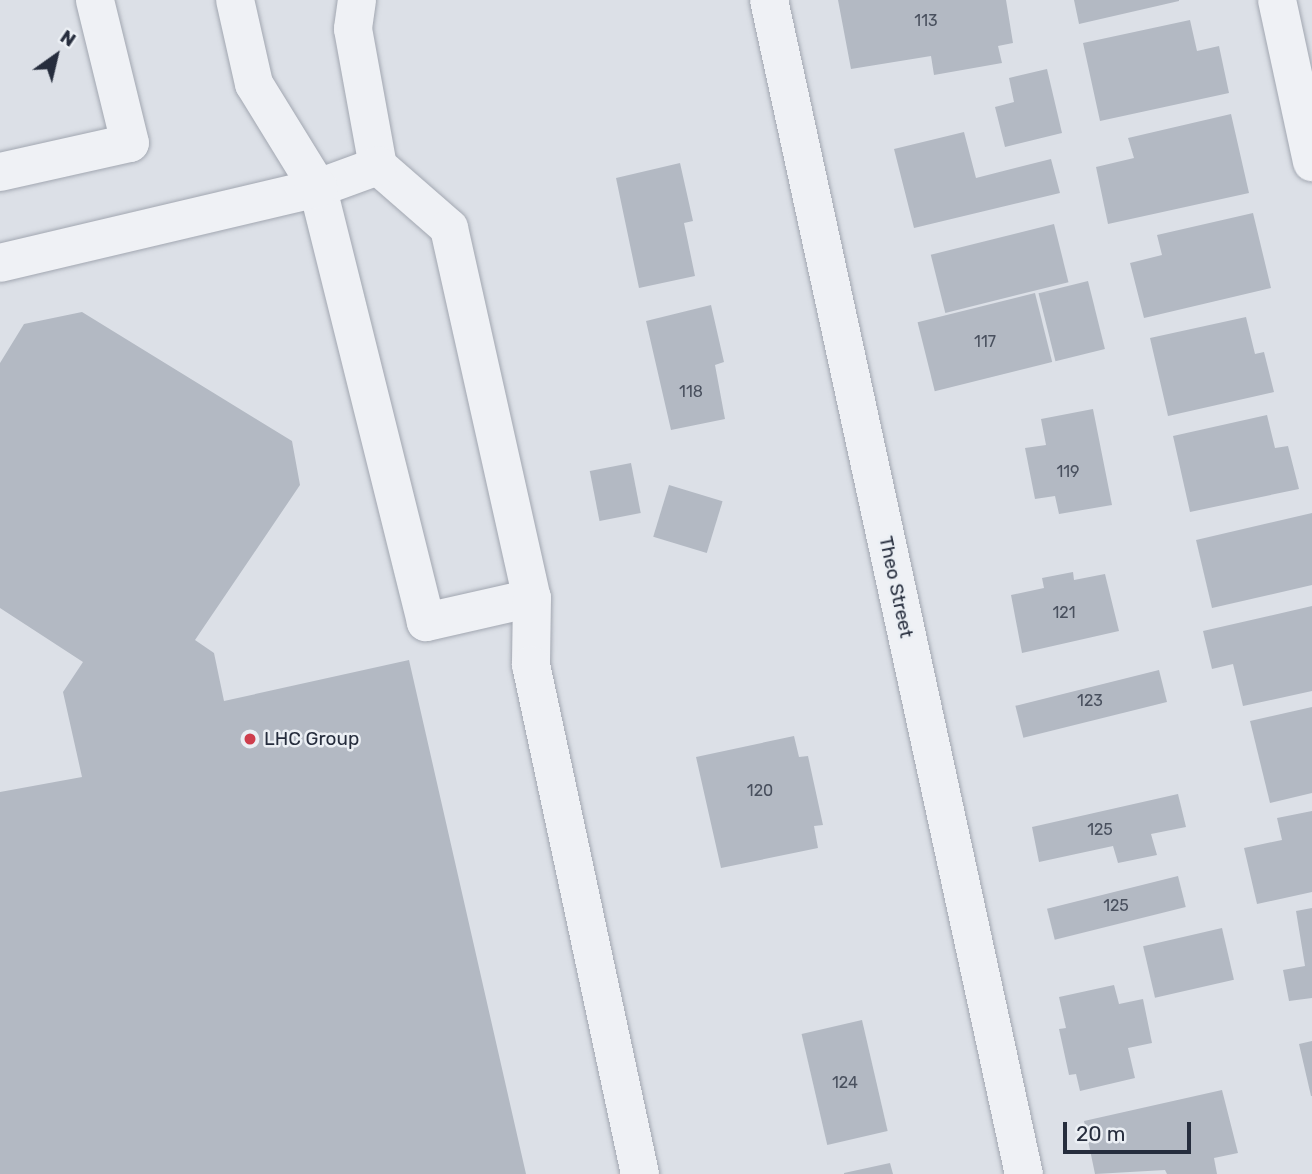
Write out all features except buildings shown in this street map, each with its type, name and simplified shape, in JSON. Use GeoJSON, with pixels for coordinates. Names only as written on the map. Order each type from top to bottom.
{"type":"FeatureCollection","features":[{"type":"Feature","properties":{"kind":"street"},"geometry":{"type":"LineString","coordinates":[[0,172],[130,143],[95,0]]}},
{"type":"Feature","properties":{"kind":"street"},"geometry":{"type":"LineString","coordinates":[[236,0],[254,84],[318,188],[426,622],[532,598]]}},
{"type":"Feature","properties":{"kind":"street"},"geometry":{"type":"LineString","coordinates":[[357,0],[353,29],[378,166],[449,228],[532,598],[531,665],[640,1174]]}},
{"type":"Feature","properties":{"kind":"street","name":"Theo Street"},"geometry":{"type":"LineString","coordinates":[[769,0],[1024,1174]]}},
{"type":"Feature","properties":{"kind":"street"},"geometry":{"type":"LineString","coordinates":[[1277,0],[1312,162]]}},
{"type":"Feature","properties":{"kind":"street"},"geometry":{"type":"LineString","coordinates":[[0,263],[318,188],[378,166]]}},
{"type":"Feature","properties":{"kind":"place","name":"LHC Group"},"geometry":{"type":"Point","coordinates":[250,739]}}]}
